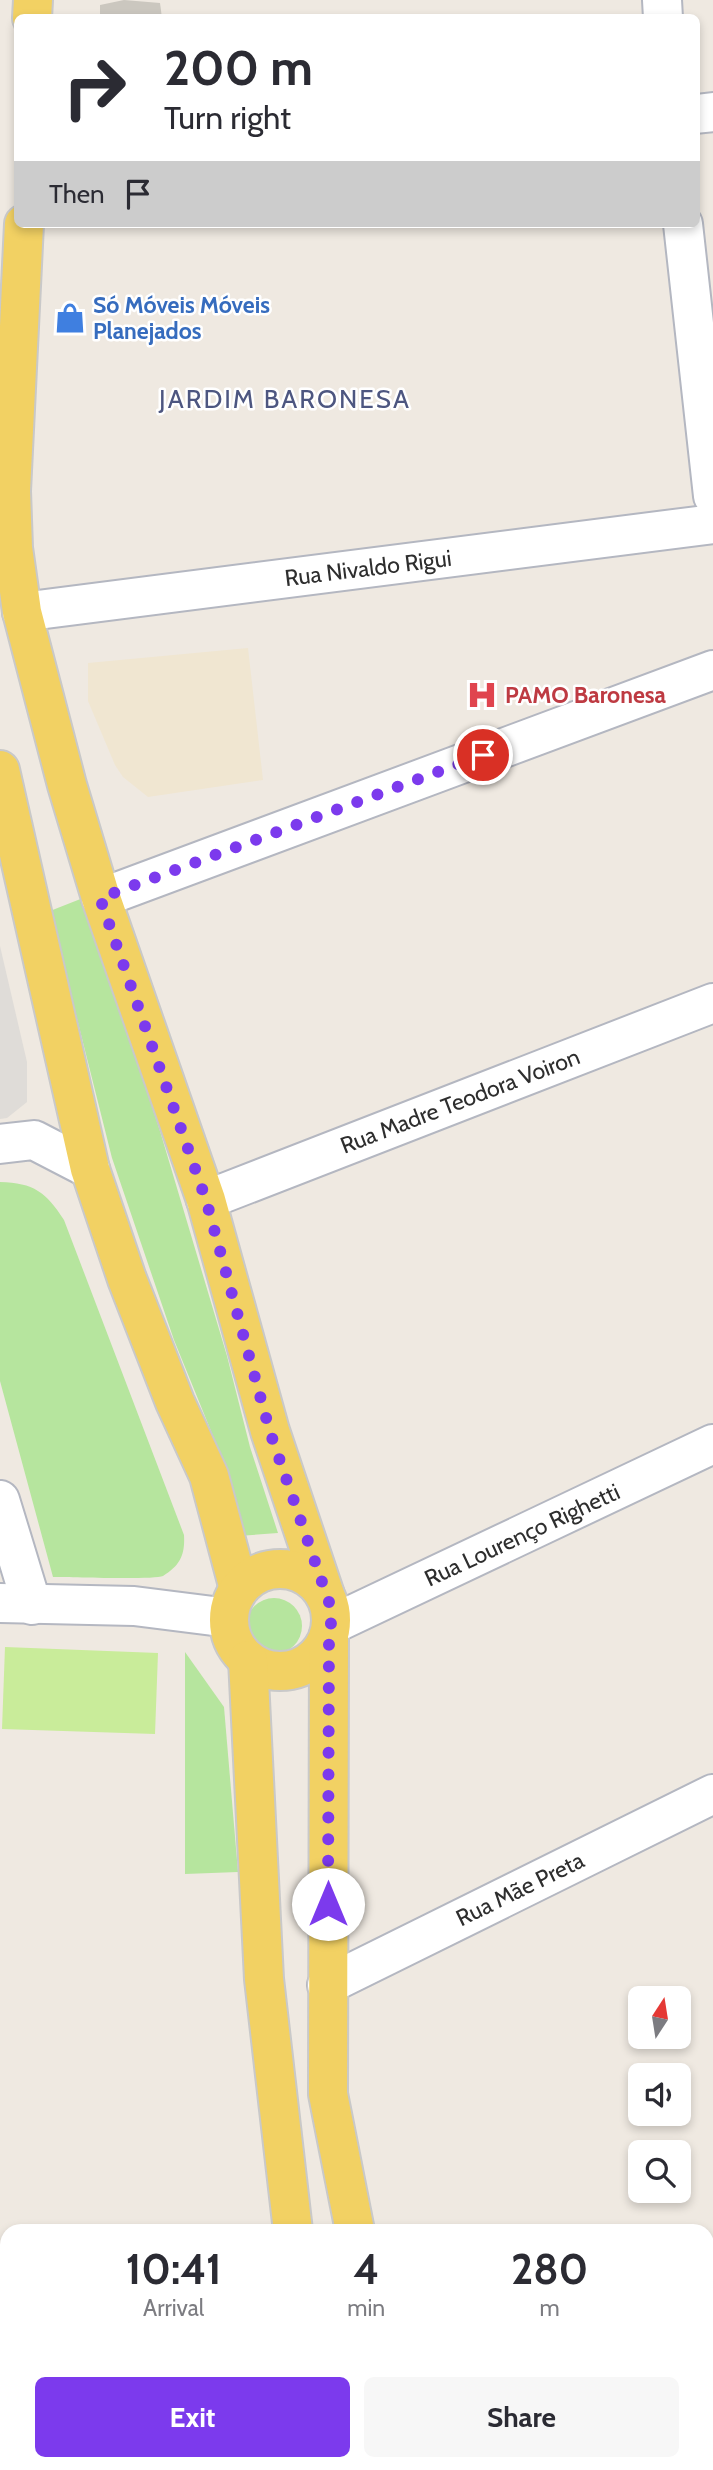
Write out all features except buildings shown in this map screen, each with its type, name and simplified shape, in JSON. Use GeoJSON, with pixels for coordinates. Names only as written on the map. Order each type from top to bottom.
{"type":"FeatureCollection","features":[{"type":"Feature","properties":{"kind":"main road"},"geometry":{"type":"LineString","coordinates":[[24,228],[11,491],[13,548],[22,612],[67,785],[100,898],[206,1200],[270,1432],[329,1618],[328,2094],[354,2224]]}},
{"type":"Feature","properties":{"kind":"main road"},"geometry":{"type":"LineString","coordinates":[[67,785],[44,773],[31,771],[4,788],[90,1169],[127,1279],[175,1402],[209,1476],[234,1603],[234,1641],[248,1660],[263,1668],[279,1671],[296,1668],[310,1661],[322,1650],[329,1618],[316,1584],[304,1575],[291,1570],[262,1572],[249,1578],[234,1603]]}},
{"type":"Feature","properties":{"kind":"main road"},"geometry":{"type":"LineString","coordinates":[[248,1660],[264,1979],[285,2183],[292,2224]]}},
{"type":"Feature","properties":{"kind":"street"},"geometry":{"type":"LineString","coordinates":[[683,228],[713,496]]}},
{"type":"Feature","properties":{"kind":"street","name":"Rua Nivaldo Rigui"},"geometry":{"type":"LineString","coordinates":[[22,612],[713,524]]}},
{"type":"Feature","properties":{"kind":"street"},"geometry":{"type":"LineString","coordinates":[[100,898],[713,670]]}},
{"type":"Feature","properties":{"kind":"street","name":"Rua Madre Teodora Voiron"},"geometry":{"type":"LineString","coordinates":[[206,1200],[713,1003]]}},
{"type":"Feature","properties":{"kind":"street"},"geometry":{"type":"LineString","coordinates":[[0,1144],[34,1140],[90,1169]]}},
{"type":"Feature","properties":{"kind":"street","name":"Rua Lourenço Righetti"},"geometry":{"type":"LineString","coordinates":[[329,1618],[713,1444]]}},
{"type":"Feature","properties":{"kind":"street"},"geometry":{"type":"LineString","coordinates":[[0,1500],[16,1604],[134,1606],[234,1603]]}},
{"type":"Feature","properties":{"kind":"street","name":"Rua Mãe Preta"},"geometry":{"type":"LineString","coordinates":[[327,1985],[713,1794]]}},
{"type":"Feature","properties":{"kind":"shaded area"},"geometry":{"type":"Polygon","coordinates":[[[248,648],[263,780],[148,797],[123,777],[115,765],[88,701],[88,663],[248,648]]]}},
{"type":"Feature","properties":{"kind":"shaded area"},"geometry":{"type":"Polygon","coordinates":[[[0,946],[27,1062],[27,1102],[7,1118],[0,1119],[0,946]]]}},
{"type":"Feature","properties":{"kind":"green space"},"geometry":{"type":"Polygon","coordinates":[[[83,898],[160,1131],[227,1356],[250,1447],[278,1533],[238,1536],[224,1463],[174,1340],[112,1158],[50,911],[83,898]]]}},
{"type":"Feature","properties":{"kind":"green space"},"geometry":{"type":"Polygon","coordinates":[[[0,1182],[22,1184],[38,1191],[51,1202],[64,1220],[184,1535],[181,1558],[174,1568],[163,1576],[53,1577],[0,1381],[0,1182]]]}},
{"type":"Feature","properties":{"kind":"green space"},"geometry":{"type":"Polygon","coordinates":[[[274,1598],[289,1603],[297,1611],[302,1626],[297,1641],[289,1649],[274,1654],[259,1649],[251,1641],[246,1626],[251,1611],[259,1603],[274,1598]]]}},
{"type":"Feature","properties":{"kind":"green space"},"geometry":{"type":"Polygon","coordinates":[[[5,1647],[158,1653],[155,1734],[2,1729],[5,1647]]]}},
{"type":"Feature","properties":{"kind":"green space"},"geometry":{"type":"Polygon","coordinates":[[[185,1652],[224,1707],[238,1872],[185,1874],[185,1652]]]}},
{"type":"Feature","properties":{"kind":"place","name":"Só Móveis Móveis Planejados"},"geometry":{"type":"Point","coordinates":[70,318]}},
{"type":"Feature","properties":{"kind":"place","name":"PAMO Baronesa"},"geometry":{"type":"Point","coordinates":[482,695]}},
{"type":"Feature","properties":{"kind":"district","name":"JARDIM BARONESA"},"geometry":{"type":"Point","coordinates":[285,399]}},
{"type":"Feature","properties":{"kind":"route"},"geometry":{"type":"LineString","coordinates":[[328,1904],[330,1605],[270,1432],[206,1200],[100,898],[483,755]]}}]}
